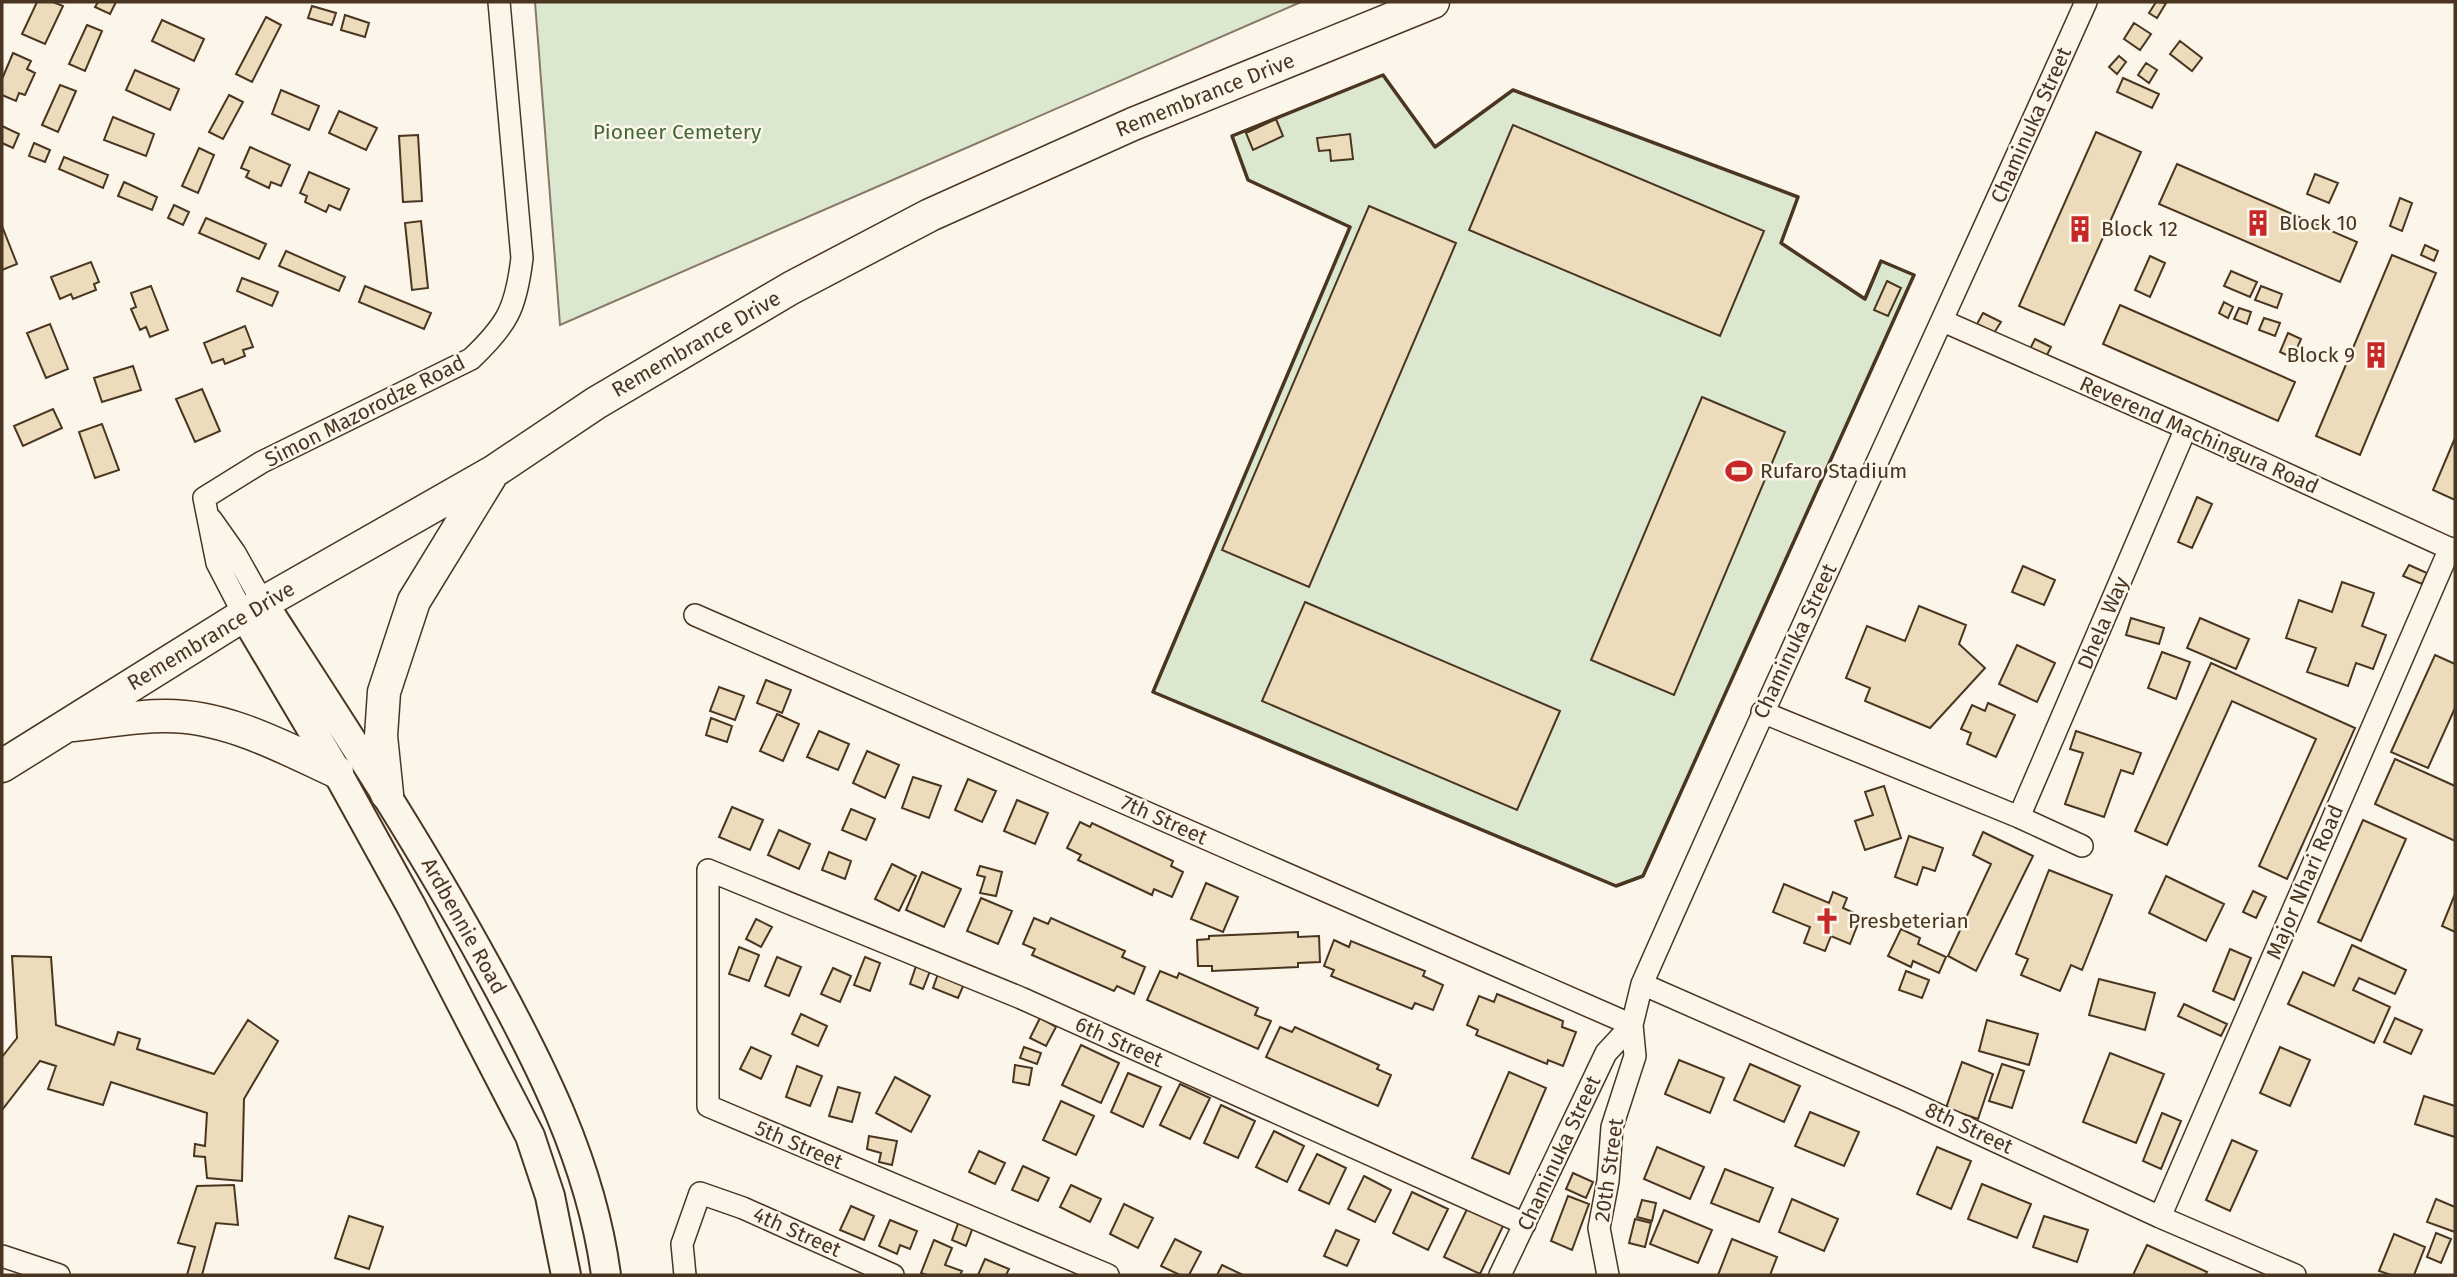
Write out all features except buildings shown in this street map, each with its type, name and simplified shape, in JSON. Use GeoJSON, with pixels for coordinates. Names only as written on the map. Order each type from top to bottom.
{"type":"FeatureCollection","features":[{"type":"Feature","properties":{"kind":"main road","name":"Remembrance Drive"},"geometry":{"type":"LineString","coordinates":[[2,766],[254,609],[493,472],[596,402],[791,289],[930,215],[1133,124],[1433,2]]}},
{"type":"Feature","properties":{"kind":"main road"},"geometry":{"type":"LineString","coordinates":[[387,794],[381,736],[384,692],[388,679],[414,601],[493,472]]}},
{"type":"Feature","properties":{"kind":"main road","name":"Ardbennie Road"},"geometry":{"type":"LineString","coordinates":[[254,609],[530,1136],[550,1196],[566,1275]]}},
{"type":"Feature","properties":{"kind":"main road","name":"Ardbennie Road"},"geometry":{"type":"LineString","coordinates":[[254,609],[387,794],[444,888],[524,1035],[579,1158],[601,1236],[606,1275]]}},
{"type":"Feature","properties":{"kind":"main road"},"geometry":{"type":"LineString","coordinates":[[66,725],[165,716],[207,720],[262,737],[337,772]]}},
{"type":"Feature","properties":{"kind":"street","name":"Simon Mazorodze Road"},"geometry":{"type":"LineString","coordinates":[[254,609],[235,553],[208,514],[204,498],[262,462],[471,359],[495,336],[511,312],[519,285],[522,258],[499,2]]}},
{"type":"Feature","properties":{"kind":"street","name":"Chaminuka Street"},"geometry":{"type":"LineString","coordinates":[[1500,1275],[1606,1053],[1632,1025],[1642,984],[1762,712],[1943,321],[2086,2]]}},
{"type":"Feature","properties":{"kind":"street","name":"Reverend Machingura Road"},"geometry":{"type":"LineString","coordinates":[[1943,321],[2453,550]]}},
{"type":"Feature","properties":{"kind":"street","name":"Dhela Way"},"geometry":{"type":"LineString","coordinates":[[2019,817],[2186,428]]}},
{"type":"Feature","properties":{"kind":"street","name":"Major Nhari Road"},"geometry":{"type":"LineString","coordinates":[[2161,1217],[2453,550]]}},
{"type":"Feature","properties":{"kind":"street","name":"7th Street"},"geometry":{"type":"LineString","coordinates":[[695,615],[1632,1025]]}},
{"type":"Feature","properties":{"kind":"street"},"geometry":{"type":"LineString","coordinates":[[1762,712],[2019,817],[2082,846]]}},
{"type":"Feature","properties":{"kind":"street","name":"6th Street"},"geometry":{"type":"LineString","coordinates":[[708,870],[1021,998],[1525,1224]]}},
{"type":"Feature","properties":{"kind":"street","name":"5th Street"},"geometry":{"type":"LineString","coordinates":[[708,870],[708,1106],[1108,1275]]}},
{"type":"Feature","properties":{"kind":"street","name":"8th Street"},"geometry":{"type":"LineString","coordinates":[[1642,984],[2295,1275]]}},
{"type":"Feature","properties":{"kind":"street","name":"20th Street"},"geometry":{"type":"LineString","coordinates":[[1608,1275],[1600,1228],[1608,1181],[1612,1126],[1635,1056],[1632,1025]]}},
{"type":"Feature","properties":{"kind":"street","name":"4th Street"},"geometry":{"type":"LineString","coordinates":[[685,1275],[682,1244],[700,1193],[743,1208],[893,1275]]}},
{"type":"Feature","properties":{"kind":"street"},"geometry":{"type":"LineString","coordinates":[[2,1256],[59,1275]]}},
{"type":"Feature","properties":{"kind":"green space","name":"Pioneer Cemetery"},"geometry":{"type":"Polygon","coordinates":[[[535,2],[1301,2],[560,325],[535,2]]]}},
{"type":"Feature","properties":{"kind":"green space","name":"Rufaro Stadium"},"geometry":{"type":"Polygon","coordinates":[[[1383,75],[1435,146],[1513,90],[1798,197],[1781,243],[1864,299],[1881,261],[1914,275],[1643,876],[1616,886],[1153,692],[1350,227],[1248,180],[1232,136],[1383,75]]]}},
{"type":"Feature","properties":{"kind":"wall"},"geometry":{"type":"LineString","coordinates":[[1383,75],[1435,147],[1513,90],[1798,197],[1781,243],[1865,299],[1881,261],[1914,275],[1643,876],[1616,886],[1153,692],[1350,227],[1248,180],[1232,136],[1383,75]]}},
{"type":"Feature","properties":{"kind":"place","name":"Block 10"},"geometry":{"type":"Point","coordinates":[2258,223]}},
{"type":"Feature","properties":{"kind":"place","name":"Block 12"},"geometry":{"type":"Point","coordinates":[2080,229]}},
{"type":"Feature","properties":{"kind":"place","name":"Block 9"},"geometry":{"type":"Point","coordinates":[2376,355]}},
{"type":"Feature","properties":{"kind":"place","name":"Rufaro Stadium"},"geometry":{"type":"Point","coordinates":[1739,471]}},
{"type":"Feature","properties":{"kind":"place","name":"Presbeterian"},"geometry":{"type":"Point","coordinates":[1827,921]}}]}
